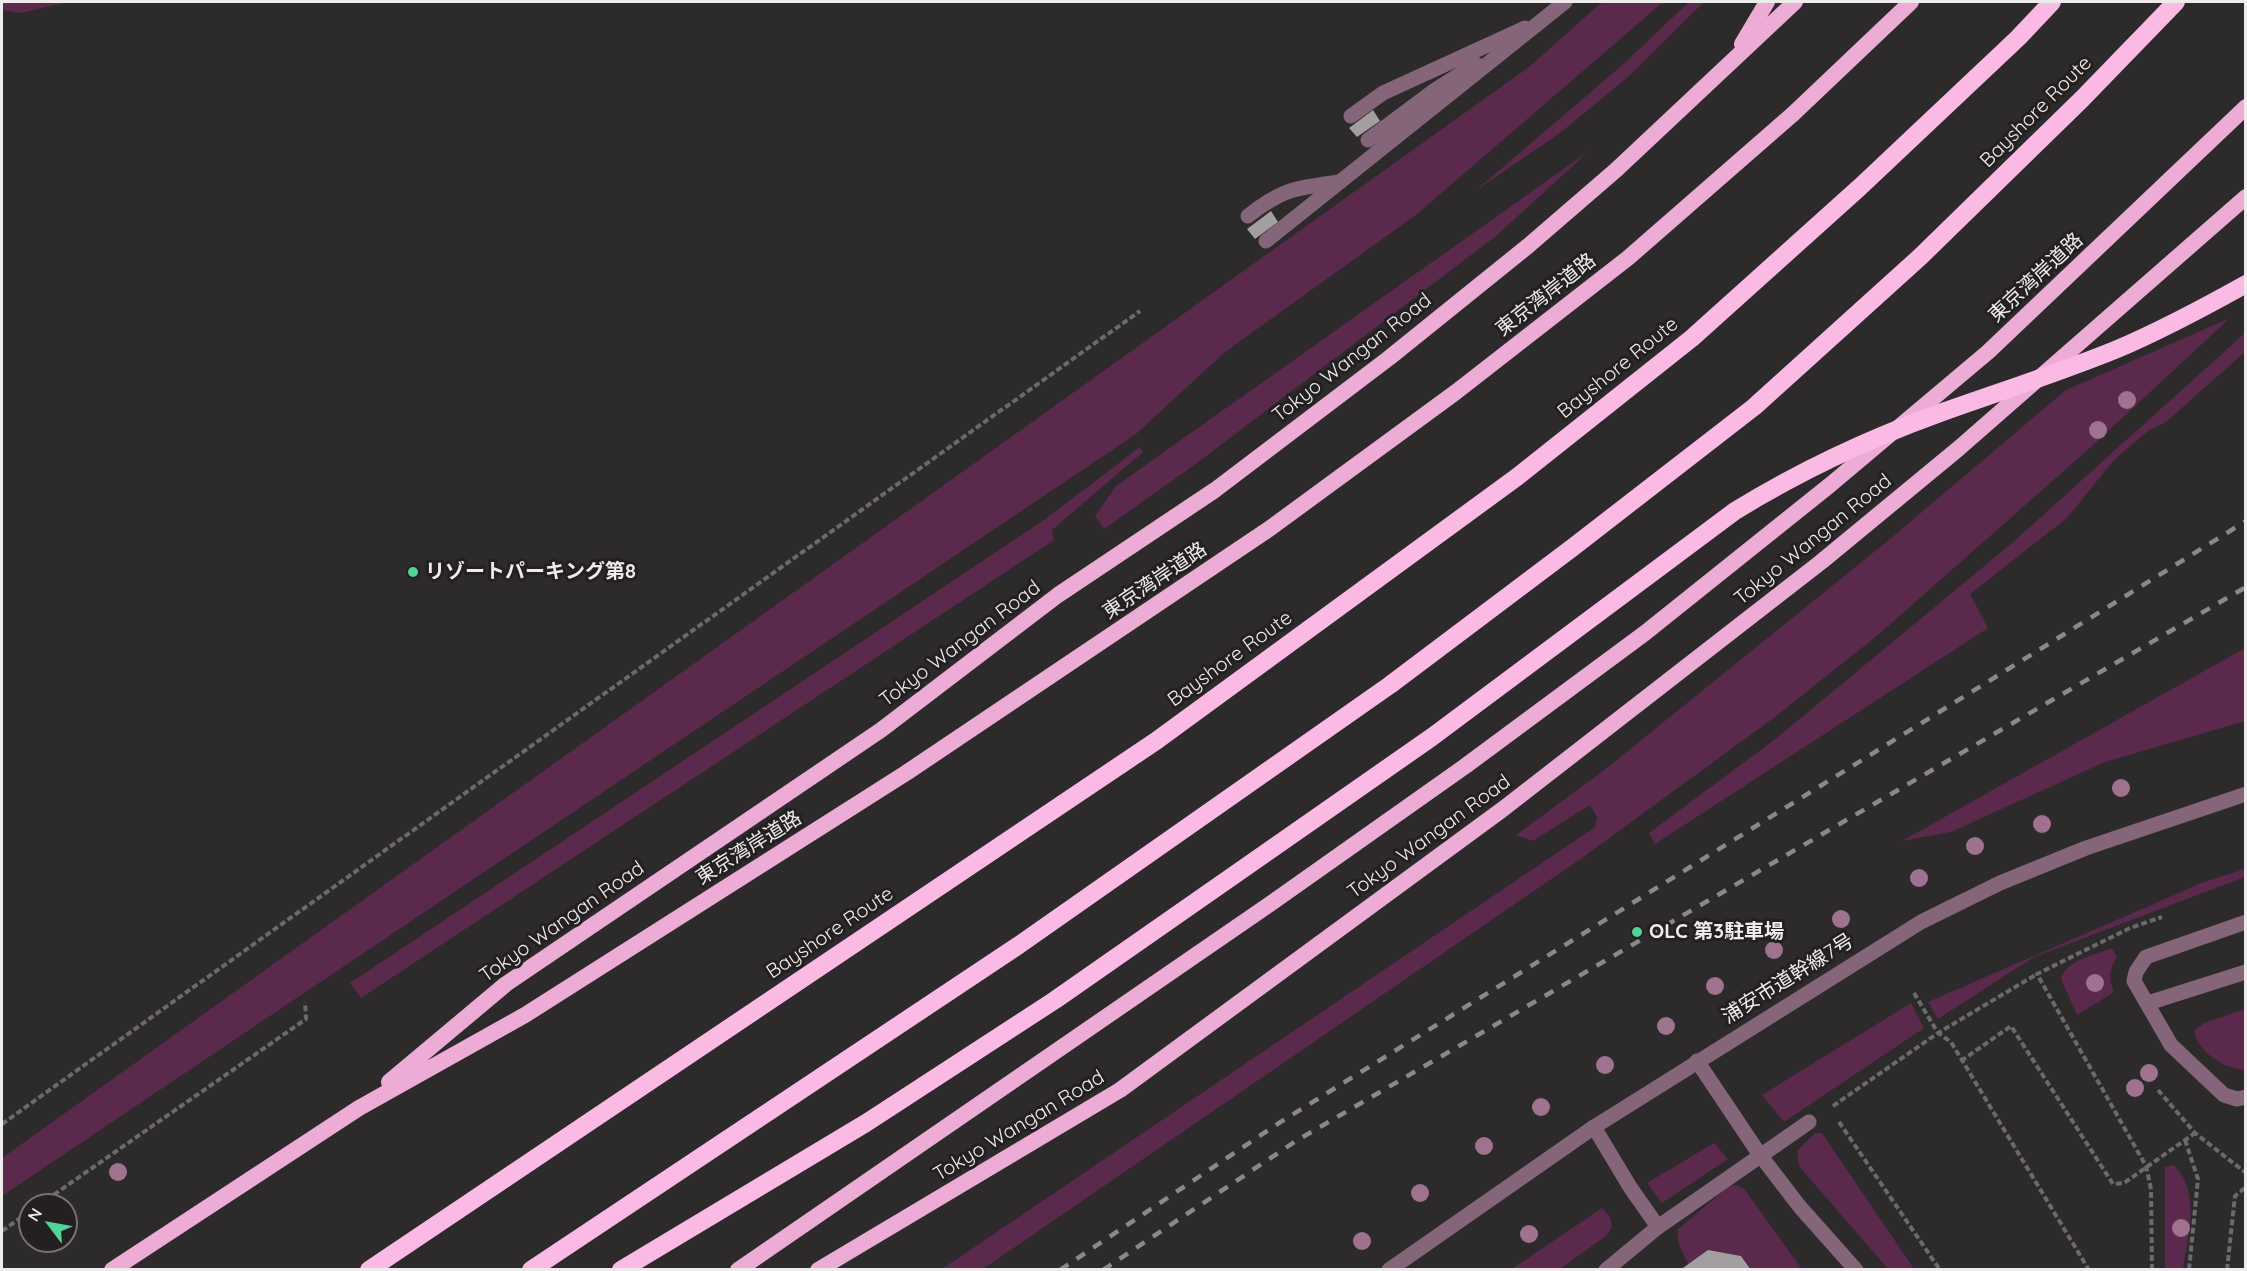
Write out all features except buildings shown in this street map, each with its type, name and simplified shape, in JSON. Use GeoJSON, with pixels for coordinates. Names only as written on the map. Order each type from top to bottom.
{"type":"FeatureCollection","features":[{"type":"Feature","properties":{"kind":"highway"},"geometry":{"type":"LineString","coordinates":[[1731,63],[1767,2]]}},
{"type":"Feature","properties":{"kind":"highway","name":"Tokyo Wangan Road"},"geometry":{"type":"LineString","coordinates":[[112,1269],[359,1108],[506,984],[881,730],[1058,595],[1215,490],[1389,358],[1608,177],[1795,2]]}},
{"type":"Feature","properties":{"kind":"highway","name":"東京湾岸道路"},"geometry":{"type":"LineString","coordinates":[[359,1108],[525,1015],[896,779],[1269,529],[1456,392],[1628,258],[1793,114],[1911,2]]}},
{"type":"Feature","properties":{"kind":"highway","name":"Bayshore Route"},"geometry":{"type":"LineString","coordinates":[[369,1269],[1156,741],[1517,477],[1692,338],[1860,187],[2019,38],[2052,2]]}},
{"type":"Feature","properties":{"kind":"highway","name":"Bayshore Route"},"geometry":{"type":"LineString","coordinates":[[531,1269],[1019,945],[1390,685],[1618,513],[1754,407],[1920,257],[2082,99],[2176,2]]}},
{"type":"Feature","properties":{"kind":"highway","name":"東京湾岸道路"},"geometry":{"type":"LineString","coordinates":[[738,1269],[1270,904],[1464,767],[1645,633],[1830,485],[1988,351],[2246,107]]}},
{"type":"Feature","properties":{"kind":"highway","name":"Tokyo Wangan Road"},"geometry":{"type":"LineString","coordinates":[[818,1269],[1120,1090],[1503,809],[1830,555],[1958,450],[2246,197]]}},
{"type":"Feature","properties":{"kind":"highway"},"geometry":{"type":"LineString","coordinates":[[621,1269],[866,1123],[1055,1000],[1432,737],[1726,518],[1780,484],[1826,460],[1940,413],[2117,349],[2163,328],[2246,284]]}},
{"type":"Feature","properties":{"kind":"street"},"geometry":{"type":"LineString","coordinates":[[1266,241],[1565,2]]}},
{"type":"Feature","properties":{"kind":"street"},"geometry":{"type":"LineString","coordinates":[[1351,116],[1392,88],[1546,18]]}},
{"type":"Feature","properties":{"kind":"street"},"geometry":{"type":"LineString","coordinates":[[1368,140],[1435,90],[1546,18]]}},
{"type":"Feature","properties":{"kind":"street"},"geometry":{"type":"LineString","coordinates":[[1248,216],[1267,201],[1292,188],[1340,182]]}},
{"type":"Feature","properties":{"kind":"street","name":"浦安市道幹線7号"},"geometry":{"type":"LineString","coordinates":[[1389,1269],[1594,1127],[1921,922],[1990,888],[2086,848],[2246,794]]}},
{"type":"Feature","properties":{"kind":"street"},"geometry":{"type":"LineString","coordinates":[[2246,922],[2146,957],[2136,972],[2134,981],[2170,1045],[2224,1095],[2237,1099],[2246,1097]]}},
{"type":"Feature","properties":{"kind":"street"},"geometry":{"type":"LineString","coordinates":[[2148,1003],[2246,972]]}},
{"type":"Feature","properties":{"kind":"street"},"geometry":{"type":"LineString","coordinates":[[1697,1061],[1760,1155],[1800,1207],[1856,1269]]}},
{"type":"Feature","properties":{"kind":"street"},"geometry":{"type":"LineString","coordinates":[[1606,1269],[1658,1227],[1809,1122]]}},
{"type":"Feature","properties":{"kind":"street"},"geometry":{"type":"LineString","coordinates":[[1594,1127],[1630,1187],[1658,1227]]}},
{"type":"Feature","properties":{"kind":"path"},"geometry":{"type":"LineString","coordinates":[[2,1124],[1140,311]]}},
{"type":"Feature","properties":{"kind":"path"},"geometry":{"type":"LineString","coordinates":[[1830,1109],[1938,1033],[2037,974],[2130,928],[2172,914]]}},
{"type":"Feature","properties":{"kind":"path"},"geometry":{"type":"LineString","coordinates":[[2037,974],[2146,1166],[2151,1189],[2152,1269]]}},
{"type":"Feature","properties":{"kind":"path"},"geometry":{"type":"LineString","coordinates":[[1914,993],[1938,1033],[1951,1042],[2089,1269]]}},
{"type":"Feature","properties":{"kind":"path"},"geometry":{"type":"LineString","coordinates":[[56,1193],[306,1019],[306,1002]]}},
{"type":"Feature","properties":{"kind":"path"},"geometry":{"type":"LineString","coordinates":[[1962,1061],[2011,1026],[2113,1184],[2124,1184],[2194,1133]]}},
{"type":"Feature","properties":{"kind":"path"},"geometry":{"type":"LineString","coordinates":[[2158,1090],[2194,1133],[2246,1173]]}},
{"type":"Feature","properties":{"kind":"path"},"geometry":{"type":"LineString","coordinates":[[1837,1118],[1940,1269]]}},
{"type":"Feature","properties":{"kind":"path"},"geometry":{"type":"LineString","coordinates":[[2185,1140],[2199,1179],[2189,1269]]}},
{"type":"Feature","properties":{"kind":"path"},"geometry":{"type":"LineString","coordinates":[[2228,1269],[2235,1196],[2246,1186]]}},
{"type":"Feature","properties":{"kind":"path"},"geometry":{"type":"LineString","coordinates":[[2,1231],[18,1220]]}},
{"type":"Feature","properties":{"kind":"shaded area"},"geometry":{"type":"Polygon","coordinates":[[[2,2],[69,2],[20,13],[2,10],[2,2]]]}},
{"type":"Feature","properties":{"kind":"shaded area"},"geometry":{"type":"Polygon","coordinates":[[[1602,2],[1663,2],[1416,215],[1225,352],[1136,434],[2,1196],[2,1158],[1529,67],[1602,2]]]}},
{"type":"Feature","properties":{"kind":"shaded area"},"geometry":{"type":"Polygon","coordinates":[[[1689,2],[1704,2],[1629,76],[1560,133],[1475,191],[1619,68],[1689,2]]]}},
{"type":"Feature","properties":{"kind":"shaded area"},"geometry":{"type":"Polygon","coordinates":[[[1589,151],[1496,236],[1193,466],[1104,529],[1095,516],[1116,486],[1589,151]]]}},
{"type":"Feature","properties":{"kind":"shaded area"},"geometry":{"type":"Polygon","coordinates":[[[2230,318],[2092,446],[1878,635],[1775,717],[1582,858],[983,1269],[942,1269],[1595,827],[1597,817],[1590,805],[1533,841],[1516,835],[1603,771],[1890,539],[2066,390],[2230,318]]]}},
{"type":"Feature","properties":{"kind":"shaded area"},"geometry":{"type":"Polygon","coordinates":[[[2245,333],[2245,352],[2166,422],[2148,431],[2114,460],[2067,518],[1970,594],[1988,628],[1655,844],[1649,833],[1778,737],[2012,543],[2245,333]]]}},
{"type":"Feature","properties":{"kind":"shaded area"},"geometry":{"type":"Polygon","coordinates":[[[1140,447],[1143,452],[1052,530],[1054,540],[361,998],[350,983],[1044,520],[1140,447]]]}},
{"type":"Feature","properties":{"kind":"shaded area"},"geometry":{"type":"Polygon","coordinates":[[[2245,648],[2245,721],[2105,762],[1951,832],[1902,841],[2245,648]]]}},
{"type":"Feature","properties":{"kind":"shaded area"},"geometry":{"type":"Polygon","coordinates":[[[2245,869],[2245,877],[2034,957],[1938,1019],[1928,1002],[2204,882],[2245,869]]]}},
{"type":"Feature","properties":{"kind":"shaded area"},"geometry":{"type":"Polygon","coordinates":[[[2112,948],[2117,957],[2110,974],[2114,992],[2077,1015],[2061,979],[2064,972],[2075,963],[2112,948]]]}},
{"type":"Feature","properties":{"kind":"shaded area"},"geometry":{"type":"Polygon","coordinates":[[[1911,1003],[1924,1028],[1784,1122],[1762,1095],[1911,1003]]]}},
{"type":"Feature","properties":{"kind":"shaded area"},"geometry":{"type":"Polygon","coordinates":[[[2245,1009],[2245,1070],[2221,1063],[2207,1053],[2201,1047],[2194,1031],[2204,1023],[2245,1009]]]}},
{"type":"Feature","properties":{"kind":"shaded area"},"geometry":{"type":"Polygon","coordinates":[[[1815,1133],[1822,1133],[1914,1269],[1888,1269],[1799,1166],[1797,1151],[1815,1133]]]}},
{"type":"Feature","properties":{"kind":"shaded area"},"geometry":{"type":"Polygon","coordinates":[[[1714,1143],[1728,1159],[1662,1203],[1647,1183],[1714,1143]]]}},
{"type":"Feature","properties":{"kind":"shaded area"},"geometry":{"type":"Polygon","coordinates":[[[2174,1165],[2188,1188],[2189,1229],[2183,1269],[2165,1269],[2165,1167],[2174,1165]]]}},
{"type":"Feature","properties":{"kind":"shaded area"},"geometry":{"type":"Polygon","coordinates":[[[1736,1185],[1745,1190],[1802,1269],[1751,1269],[1741,1256],[1708,1251],[1688,1264],[1679,1245],[1677,1230],[1728,1187],[1736,1185]]]}},
{"type":"Feature","properties":{"kind":"shaded area"},"geometry":{"type":"Polygon","coordinates":[[[1602,1208],[1610,1217],[1612,1227],[1606,1236],[1560,1269],[1512,1269],[1602,1208]]]}},
{"type":"Feature","properties":{"kind":"railway"},"geometry":{"type":"LineString","coordinates":[[1060,1270],[1279,1123],[2246,521]]}},
{"type":"Feature","properties":{"kind":"railway"},"geometry":{"type":"LineString","coordinates":[[1103,1270],[1296,1141],[2246,587]]}},
{"type":"Feature","properties":{"kind":"place","name":"リゾートパーキング第8"},"geometry":{"type":"Point","coordinates":[413,572]}},
{"type":"Feature","properties":{"kind":"place","name":"OLC 第3駐車場"},"geometry":{"type":"Point","coordinates":[1637,932]}}]}
